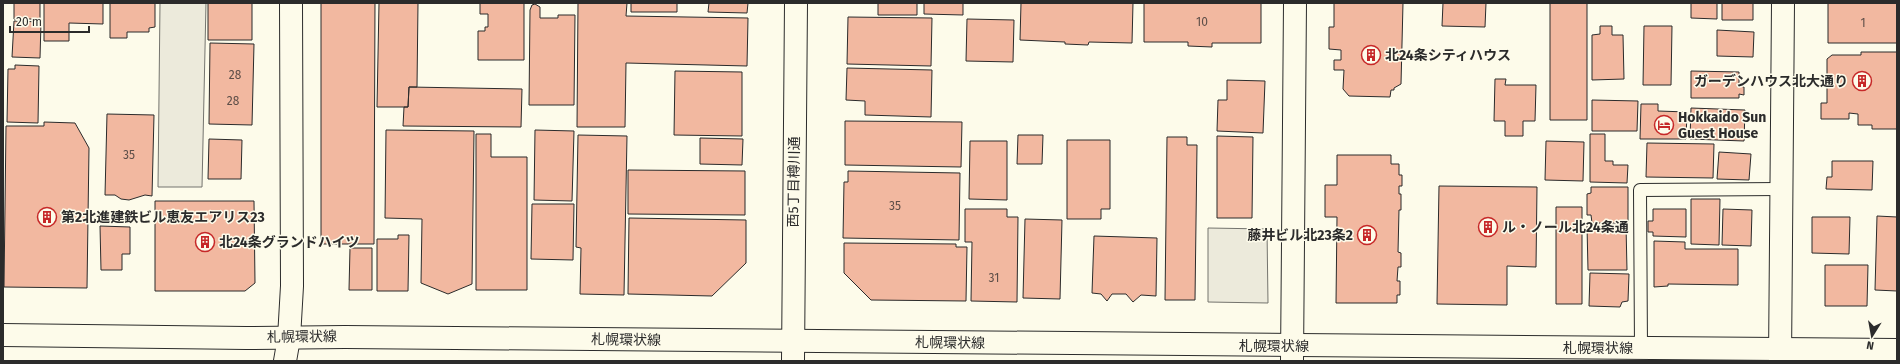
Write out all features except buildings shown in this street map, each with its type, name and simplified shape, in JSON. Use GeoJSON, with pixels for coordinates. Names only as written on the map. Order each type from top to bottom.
{"type":"FeatureCollection","features":[{"type":"Feature","properties":{"kind":"main road"},"geometry":{"type":"LineString","coordinates":[[286,361],[292,286],[291,3]]}},
{"type":"Feature","properties":{"kind":"main road","name":"西5丁目樽川通"},"geometry":{"type":"LineString","coordinates":[[793,351],[796,3]]}},
{"type":"Feature","properties":{"kind":"main road"},"geometry":{"type":"LineString","coordinates":[[1292,353],[1295,3]]}},
{"type":"Feature","properties":{"kind":"main road"},"geometry":{"type":"LineString","coordinates":[[1780,355],[1783,3]]}},
{"type":"Feature","properties":{"kind":"main road","name":"札幌環状線"},"geometry":{"type":"LineString","coordinates":[[3,335],[289,338],[345,337],[793,351],[1292,353],[1641,348],[1780,355],[1897,350]]}},
{"type":"Feature","properties":{"kind":"lane"},"geometry":{"type":"LineString","coordinates":[[1641,348],[1640,190],[1781,189]]}},
{"type":"Feature","properties":{"kind":"shaded area"},"geometry":{"type":"Polygon","coordinates":[[[160,3],[206,3],[202,187],[158,187],[160,3]]]}},
{"type":"Feature","properties":{"kind":"shaded area"},"geometry":{"type":"Polygon","coordinates":[[[1208,228],[1267,229],[1268,303],[1208,302],[1208,228]]]}},
{"type":"Feature","properties":{"kind":"place","name":"北24条シティハウス"},"geometry":{"type":"Point","coordinates":[1371,55]}},
{"type":"Feature","properties":{"kind":"place","name":"ガーデンハウス北大通り"},"geometry":{"type":"Point","coordinates":[1862,81]}},
{"type":"Feature","properties":{"kind":"place","name":"Hokkaido Sun Guest House"},"geometry":{"type":"Point","coordinates":[1664,125]}},
{"type":"Feature","properties":{"kind":"place","name":"第2北進建鉄ビル恵友エアリス23"},"geometry":{"type":"Point","coordinates":[47,217]}},
{"type":"Feature","properties":{"kind":"place","name":"ル・ノール北24条通"},"geometry":{"type":"Point","coordinates":[1488,227]}},
{"type":"Feature","properties":{"kind":"place","name":"藤井ビル北23条2"},"geometry":{"type":"Point","coordinates":[1367,235]}},
{"type":"Feature","properties":{"kind":"place","name":"北24条グランドハイツ"},"geometry":{"type":"Point","coordinates":[205,242]}}]}
